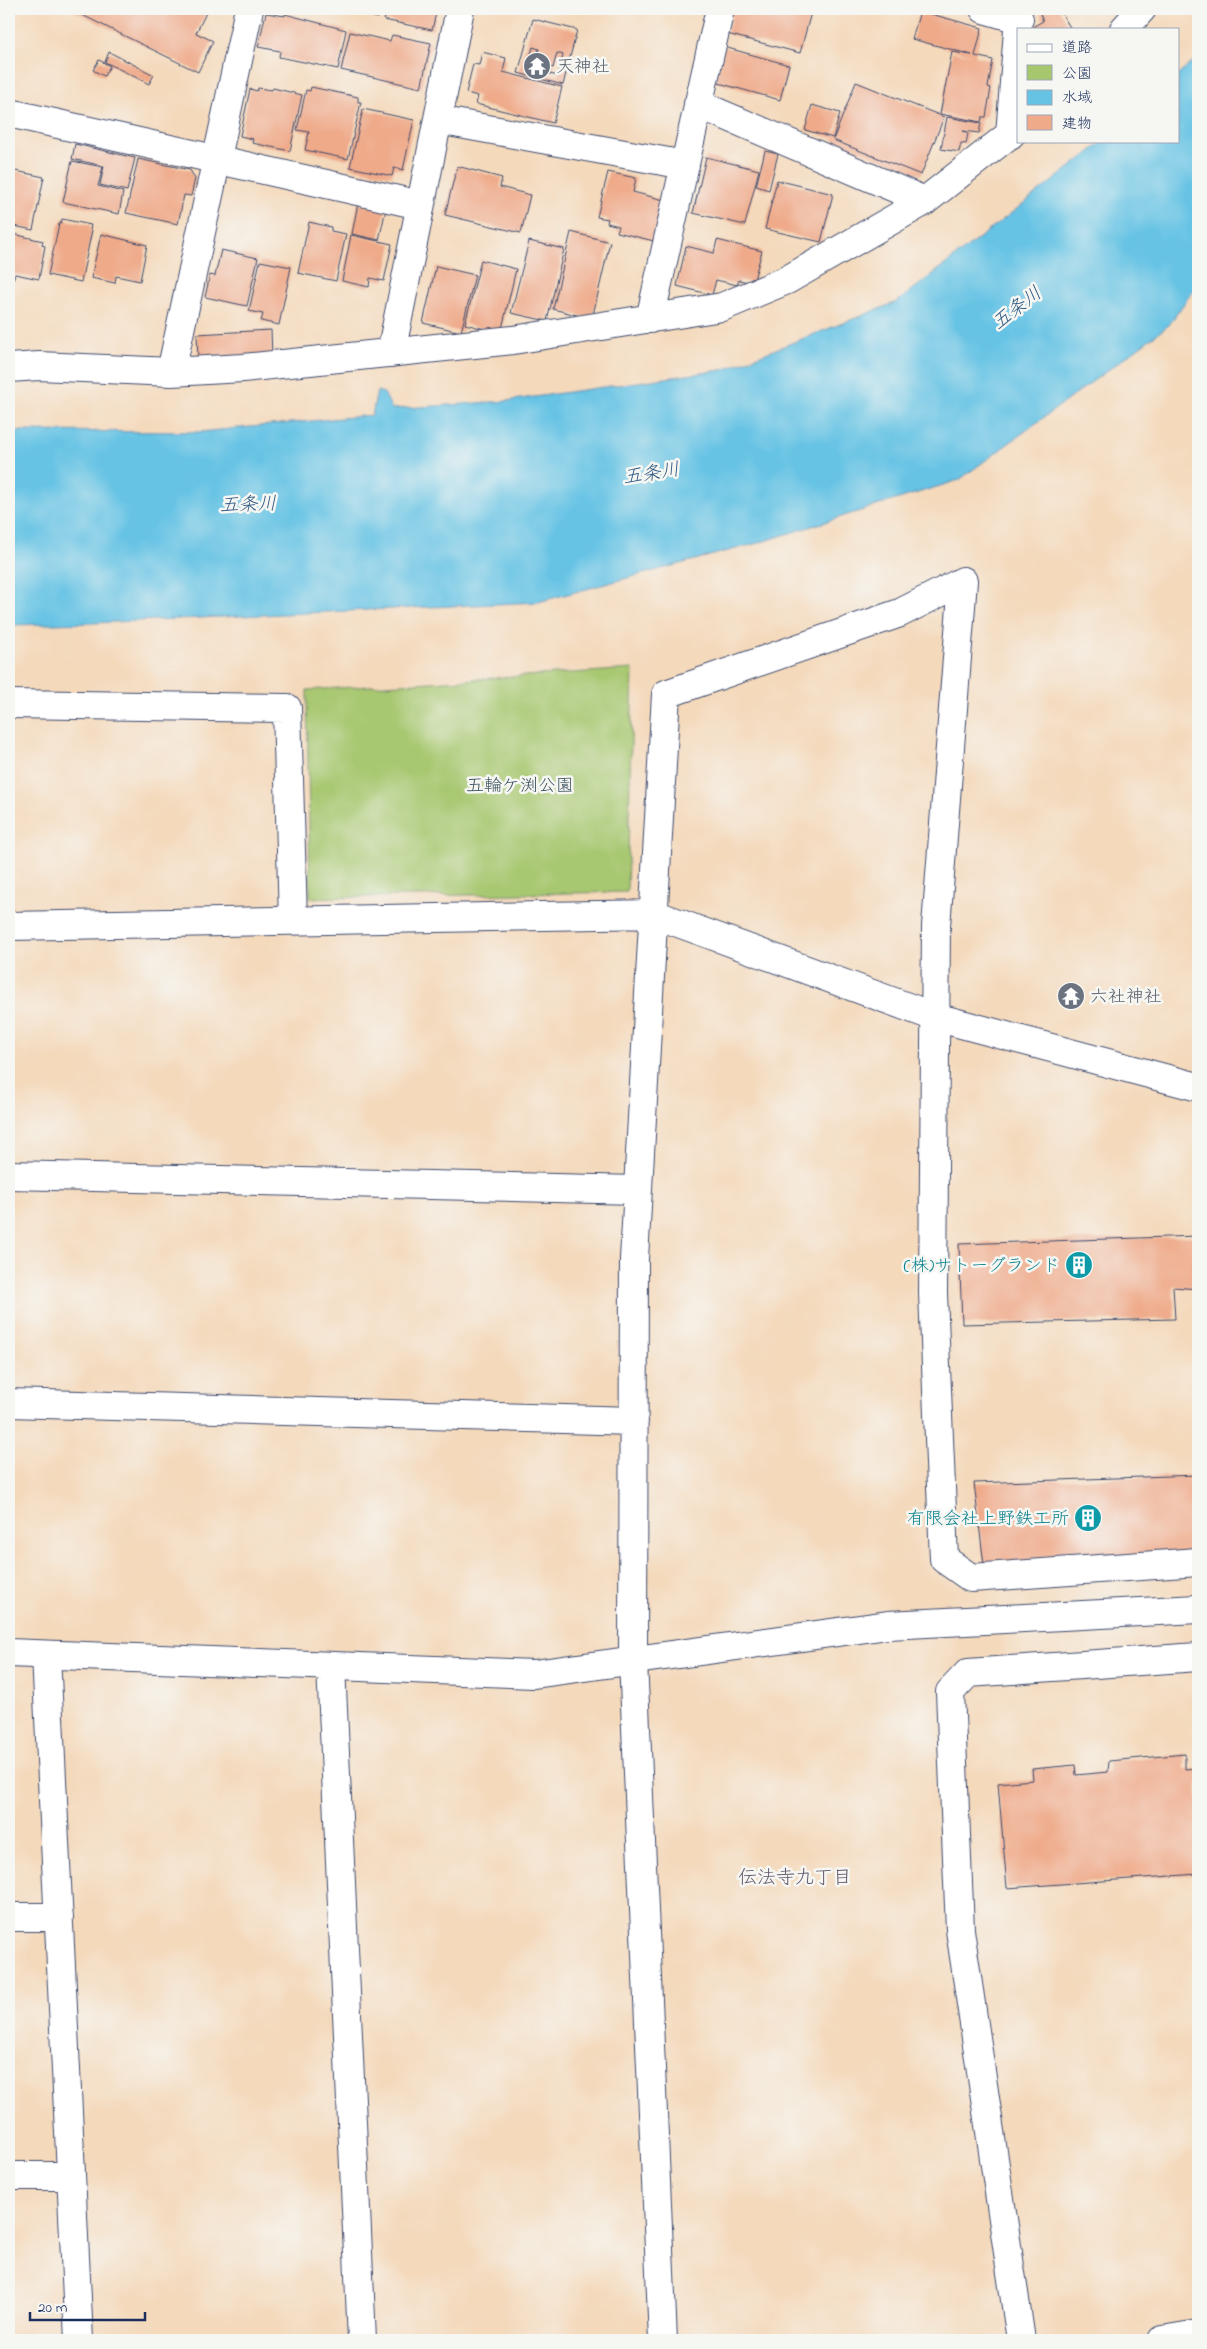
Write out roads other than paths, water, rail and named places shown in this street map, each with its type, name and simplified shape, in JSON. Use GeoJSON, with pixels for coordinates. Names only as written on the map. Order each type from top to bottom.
{"type":"FeatureCollection","features":[{"type":"Feature","properties":{"kind":"street"},"geometry":{"type":"LineString","coordinates":[[171,372],[249,9]]}},
{"type":"Feature","properties":{"kind":"street"},"geometry":{"type":"LineString","coordinates":[[391,353],[460,9]]}},
{"type":"Feature","properties":{"kind":"street"},"geometry":{"type":"LineString","coordinates":[[650,320],[720,9]]}},
{"type":"Feature","properties":{"kind":"street"},"geometry":{"type":"LineString","coordinates":[[984,9],[1019,22]]}},
{"type":"Feature","properties":{"kind":"street"},"geometry":{"type":"LineString","coordinates":[[1125,28],[1142,9]]}},
{"type":"Feature","properties":{"kind":"street"},"geometry":{"type":"LineString","coordinates":[[9,368],[39,366],[171,372],[243,368],[513,340],[650,320],[722,306],[787,280],[925,201],[1014,132],[1017,66]]}},
{"type":"Feature","properties":{"kind":"street"},"geometry":{"type":"LineString","coordinates":[[698,104],[925,201]]}},
{"type":"Feature","properties":{"kind":"street"},"geometry":{"type":"LineString","coordinates":[[9,113],[420,205]]}},
{"type":"Feature","properties":{"kind":"street"},"geometry":{"type":"LineString","coordinates":[[438,120],[685,165]]}},
{"type":"Feature","properties":{"kind":"street"},"geometry":{"type":"LineString","coordinates":[[662,2340],[633,1660],[634,1259],[666,694],[900,613],[963,581],[936,926],[933,1293],[944,1560],[971,1578],[1198,1562]]}},
{"type":"Feature","properties":{"kind":"street"},"geometry":{"type":"LineString","coordinates":[[9,704],[287,708],[293,921]]}},
{"type":"Feature","properties":{"kind":"street"},"geometry":{"type":"LineString","coordinates":[[9,926],[654,914],[935,1016],[1198,1087]]}},
{"type":"Feature","properties":{"kind":"street"},"geometry":{"type":"LineString","coordinates":[[9,1175],[638,1190]]}},
{"type":"Feature","properties":{"kind":"street"},"geometry":{"type":"LineString","coordinates":[[9,1403],[634,1421]]}},
{"type":"Feature","properties":{"kind":"street"},"geometry":{"type":"LineString","coordinates":[[9,1653],[534,1674],[888,1625],[1198,1609]]}},
{"type":"Feature","properties":{"kind":"street"},"geometry":{"type":"LineString","coordinates":[[46,1655],[79,2340]]}},
{"type":"Feature","properties":{"kind":"street"},"geometry":{"type":"LineString","coordinates":[[1021,2340],[960,1930],[950,1692],[968,1673],[1198,1657]]}},
{"type":"Feature","properties":{"kind":"street"},"geometry":{"type":"LineString","coordinates":[[331,1666],[362,2340]]}},
{"type":"Feature","properties":{"kind":"street"},"geometry":{"type":"LineString","coordinates":[[9,1917],[59,1917]]}},
{"type":"Feature","properties":{"kind":"street"},"geometry":{"type":"LineString","coordinates":[[9,2176],[71,2176]]}},
{"type":"Feature","properties":{"kind":"street"},"geometry":{"type":"LineString","coordinates":[[1162,2340],[1198,2334]]}},
{"type":"Feature","properties":{"kind":"water","name":"五条川"},"geometry":{"type":"Polygon","coordinates":[[[1198,57],[1198,283],[1169,325],[959,480],[758,543],[538,602],[93,623],[9,625],[9,431],[200,432],[372,415],[377,391],[384,393],[392,409],[506,401],[722,370],[897,302],[1103,142],[1180,142],[1180,73],[1198,57]]]}},
{"type":"Feature","properties":{"kind":"place","name":"天神社"},"geometry":{"type":"Point","coordinates":[537,66]}},
{"type":"Feature","properties":{"kind":"place","name":"六社神社"},"geometry":{"type":"Point","coordinates":[1071,996]}},
{"type":"Feature","properties":{"kind":"place","name":"(株)サトーグランド"},"geometry":{"type":"Point","coordinates":[1079,1265]}},
{"type":"Feature","properties":{"kind":"place","name":"有限会社上野鉄工所"},"geometry":{"type":"Point","coordinates":[1088,1518]}},
{"type":"Feature","properties":{"kind":"district","name":"伝法寺九丁目"},"geometry":{"type":"Point","coordinates":[795,1876]}},
{"type":"Feature","properties":{"kind":"park label","name":"五輪ケ渕公園"},"geometry":{"type":"Point","coordinates":[520,785]}}]}
